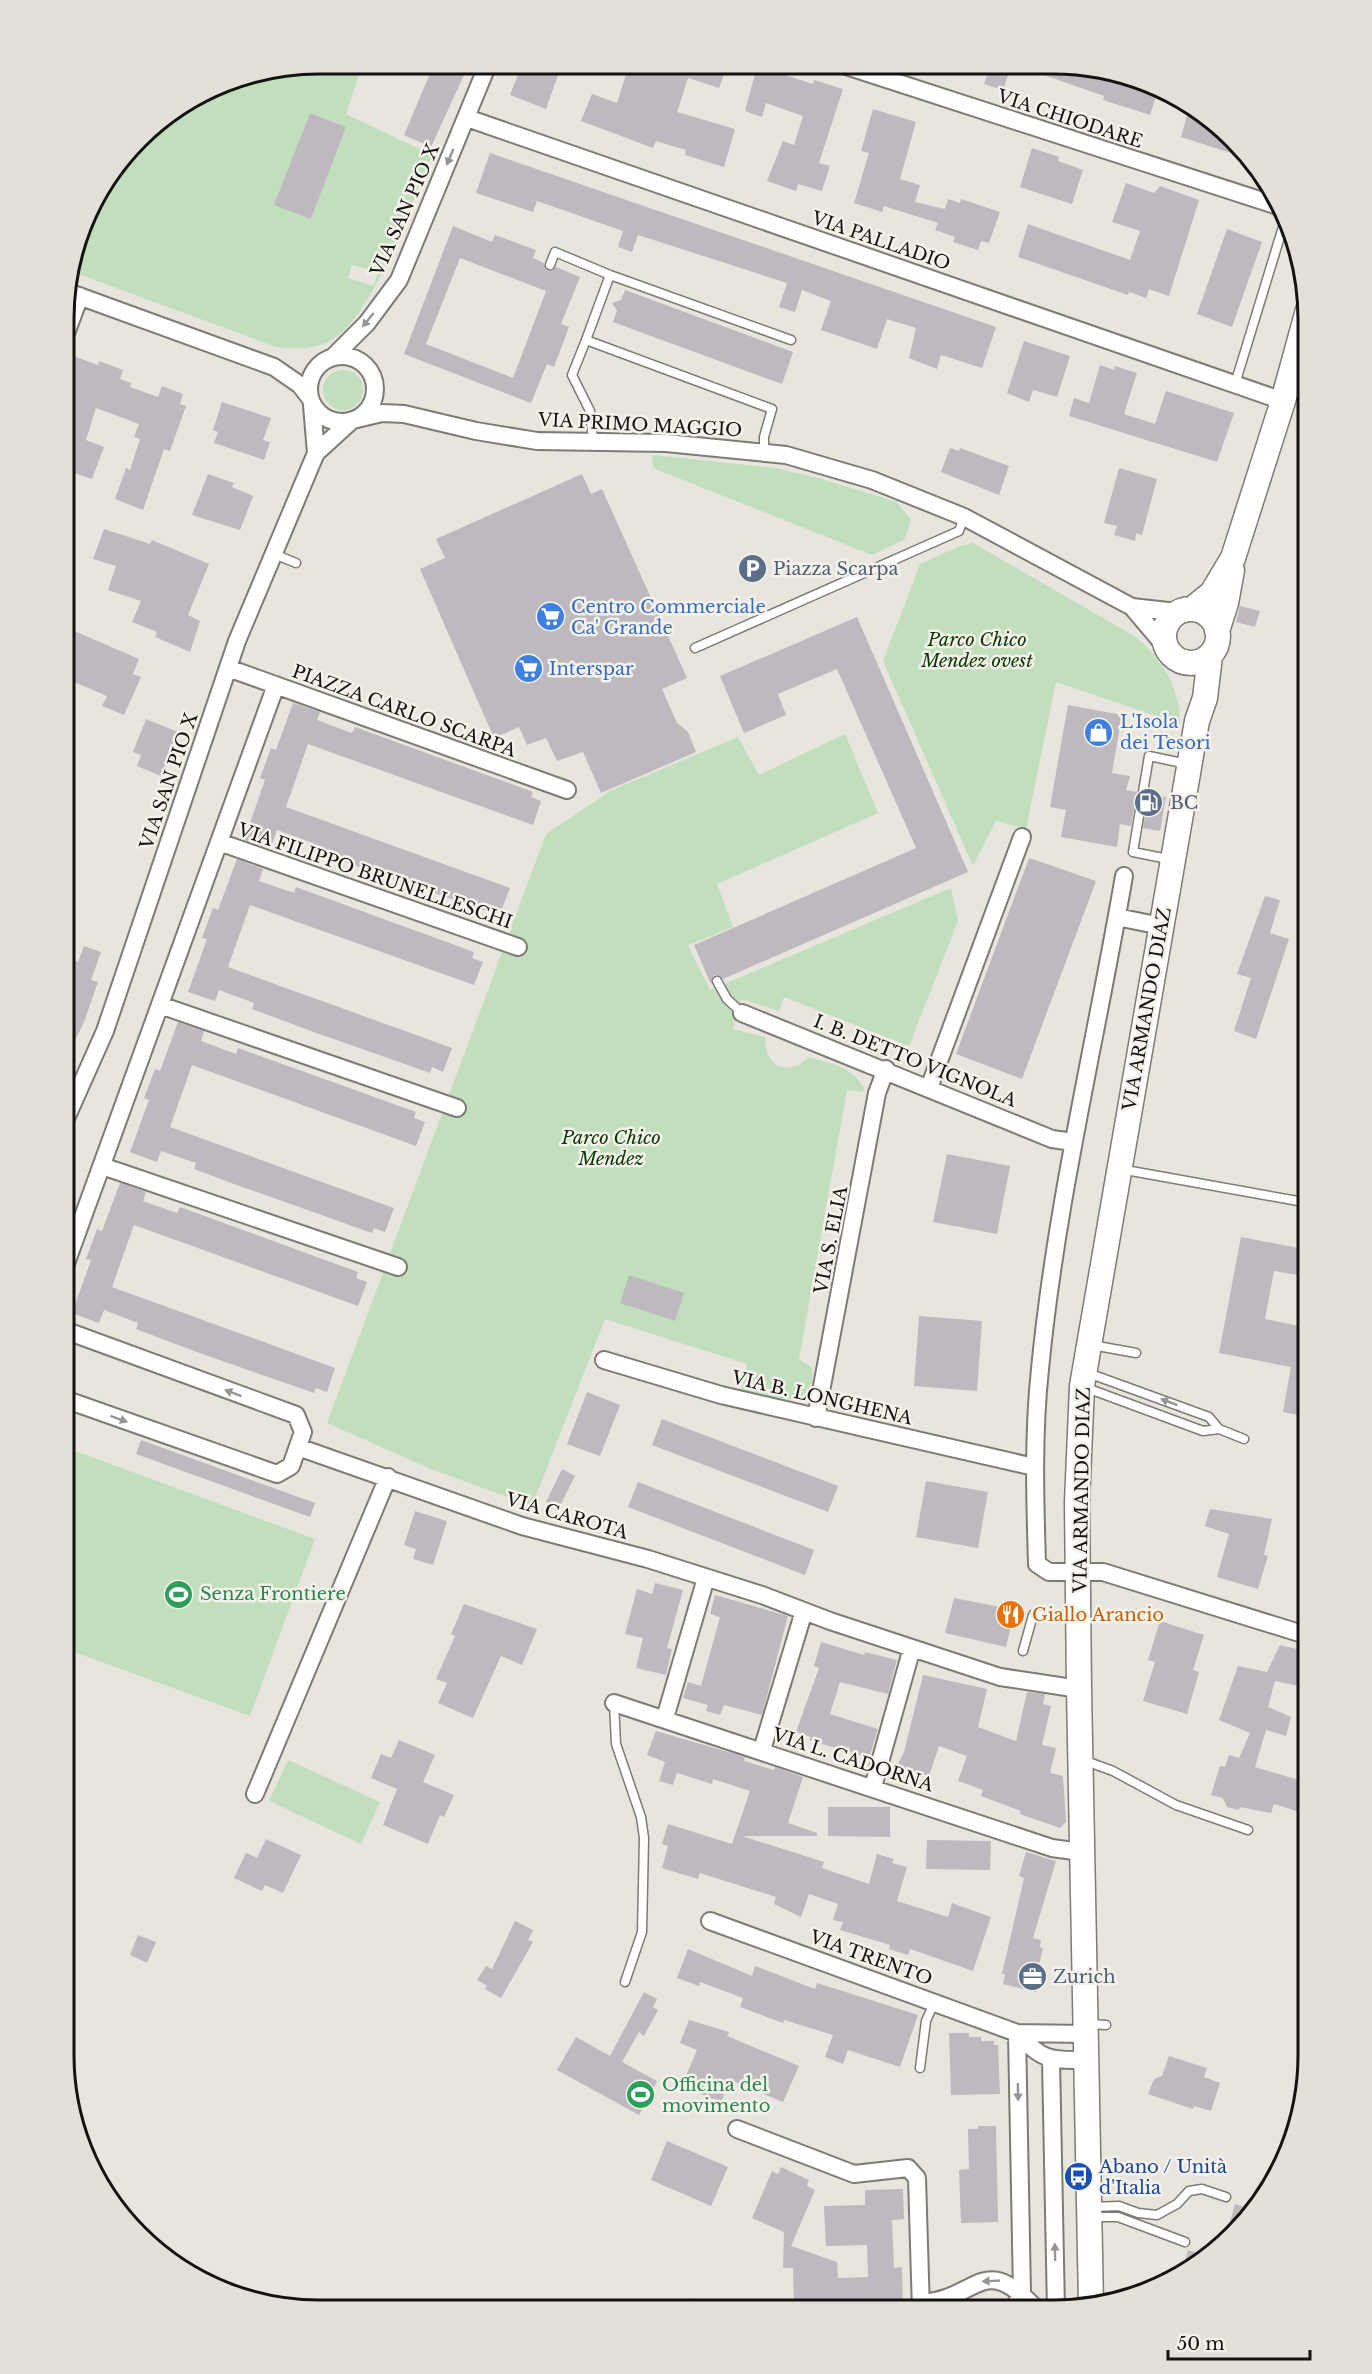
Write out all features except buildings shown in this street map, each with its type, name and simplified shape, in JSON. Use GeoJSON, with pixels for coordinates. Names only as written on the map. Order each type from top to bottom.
{"type":"FeatureCollection","features":[{"type":"Feature","properties":{"kind":"street","name":"VIA SAN PIO X"},"geometry":{"type":"LineString","coordinates":[[327,360],[367,323],[399,280],[484,74]]}},
{"type":"Feature","properties":{"kind":"street","name":"VIA CHIODARE"},"geometry":{"type":"LineString","coordinates":[[871,74],[1270,203]]}},
{"type":"Feature","properties":{"kind":"street","name":"VIA PALLADIO"},"geometry":{"type":"LineString","coordinates":[[467,118],[1282,400]]}},
{"type":"Feature","properties":{"kind":"street","name":"VIA PRIMO MAGGIO"},"geometry":{"type":"LineString","coordinates":[[75,295],[280,370],[300,385],[328,420],[353,421],[382,413],[404,414],[476,431],[537,441],[666,443],[764,451],[786,455],[872,480],[964,517],[1132,607],[1172,653]]}},
{"type":"Feature","properties":{"kind":"street"},"geometry":{"type":"LineString","coordinates":[[1217,631],[1226,603],[1233,558],[1298,345]]}},
{"type":"Feature","properties":{"kind":"street","name":"VIA PRIMO MAGGIO"},"geometry":{"type":"LineString","coordinates":[[280,370],[327,360],[356,359],[366,366],[387,400],[404,414]]}},
{"type":"Feature","properties":{"kind":"street"},"geometry":{"type":"LineString","coordinates":[[311,401],[310,380],[327,360]]}},
{"type":"Feature","properties":{"kind":"street"},"geometry":{"type":"LineString","coordinates":[[353,421],[368,410],[374,398],[375,383]]}},
{"type":"Feature","properties":{"kind":"street","name":"VIA SAN PIO X"},"geometry":{"type":"LineString","coordinates":[[311,401],[316,453]]}},
{"type":"Feature","properties":{"kind":"street","name":"VIA SAN PIO X"},"geometry":{"type":"LineString","coordinates":[[74,1101],[105,1031],[228,668],[274,554],[316,453],[353,421]]}},
{"type":"Feature","properties":{"kind":"street"},"geometry":{"type":"LineString","coordinates":[[1185,610],[1209,615],[1217,631],[1218,640],[1210,656],[1200,661],[1189,663],[1172,653],[1165,627],[1185,610],[1212,593],[1233,558]]}},
{"type":"Feature","properties":{"kind":"street","name":"VIA PRIMO MAGGIO"},"geometry":{"type":"LineString","coordinates":[[1132,607],[1185,610]]}},
{"type":"Feature","properties":{"kind":"street","name":"VIA ARMANDO DIAZ"},"geometry":{"type":"LineString","coordinates":[[1172,653],[1190,686],[1197,721]]}},
{"type":"Feature","properties":{"kind":"street","name":"VIA ARMANDO DIAZ"},"geometry":{"type":"LineString","coordinates":[[1090,2297],[1077,1502],[1083,1379],[1197,721],[1205,698],[1210,656]]}},
{"type":"Feature","properties":{"kind":"street","name":"PIAZZA CARLO SCARPA"},"geometry":{"type":"LineString","coordinates":[[228,668],[567,790]]}},
{"type":"Feature","properties":{"kind":"street"},"geometry":{"type":"LineString","coordinates":[[74,1242],[276,685]]}},
{"type":"Feature","properties":{"kind":"street"},"geometry":{"type":"LineString","coordinates":[[929,1088],[1022,837]]}},
{"type":"Feature","properties":{"kind":"street","name":"VIA FILIPPO BRUNELLESCHI"},"geometry":{"type":"LineString","coordinates":[[219,842],[518,947]]}},
{"type":"Feature","properties":{"kind":"street"},"geometry":{"type":"LineString","coordinates":[[1124,876],[1073,1142],[1051,1275],[1040,1370],[1034,1467],[1037,1564],[1049,1572],[1079,1570],[1114,1575],[1298,1633]]}},
{"type":"Feature","properties":{"kind":"street"},"geometry":{"type":"LineString","coordinates":[[1117,917],[1161,926]]}},
{"type":"Feature","properties":{"kind":"street"},"geometry":{"type":"LineString","coordinates":[[160,1005],[457,1108]]}},
{"type":"Feature","properties":{"kind":"street","name":"I. B. DETTO VIGNOLA"},"geometry":{"type":"LineString","coordinates":[[742,1013],[886,1069],[1052,1139],[1073,1142]]}},
{"type":"Feature","properties":{"kind":"street","name":"VIA S. ELIA"},"geometry":{"type":"LineString","coordinates":[[816,1418],[878,1093],[886,1069]]}},
{"type":"Feature","properties":{"kind":"street"},"geometry":{"type":"LineString","coordinates":[[102,1166],[398,1267]]}},
{"type":"Feature","properties":{"kind":"street"},"geometry":{"type":"LineString","coordinates":[[74,1334],[296,1415],[303,1432],[291,1466],[277,1474],[74,1403]]}},
{"type":"Feature","properties":{"kind":"street","name":"VIA B. LONGHENA"},"geometry":{"type":"LineString","coordinates":[[604,1360],[721,1395],[1034,1467]]}},
{"type":"Feature","properties":{"kind":"street","name":"VIA CAROTA"},"geometry":{"type":"LineString","coordinates":[[298,1447],[522,1526],[648,1559],[1000,1677],[1079,1689]]}},
{"type":"Feature","properties":{"kind":"street"},"geometry":{"type":"LineString","coordinates":[[255,1794],[388,1478]]}},
{"type":"Feature","properties":{"kind":"street"},"geometry":{"type":"LineString","coordinates":[[665,1718],[706,1578]]}},
{"type":"Feature","properties":{"kind":"street"},"geometry":{"type":"LineString","coordinates":[[762,1750],[804,1611]]}},
{"type":"Feature","properties":{"kind":"street"},"geometry":{"type":"LineString","coordinates":[[873,1787],[912,1648]]}},
{"type":"Feature","properties":{"kind":"street","name":"VIA L. CADORNA"},"geometry":{"type":"LineString","coordinates":[[614,1702],[1052,1848],[1081,1852]]}},
{"type":"Feature","properties":{"kind":"street","name":"VIA TRENTO"},"geometry":{"type":"LineString","coordinates":[[710,1921],[1017,2033]]}},
{"type":"Feature","properties":{"kind":"street"},"geometry":{"type":"LineString","coordinates":[[1017,2033],[1086,2029]]}},
{"type":"Feature","properties":{"kind":"street"},"geometry":{"type":"LineString","coordinates":[[1017,2033],[1034,2051],[1051,2060],[1086,2060]]}},
{"type":"Feature","properties":{"kind":"street"},"geometry":{"type":"LineString","coordinates":[[1017,2033],[1022,2293],[1018,2300]]}},
{"type":"Feature","properties":{"kind":"street"},"geometry":{"type":"LineString","coordinates":[[1051,2060],[1056,2300]]}},
{"type":"Feature","properties":{"kind":"street"},"geometry":{"type":"LineString","coordinates":[[737,2129],[854,2174],[908,2168],[918,2178],[921,2300]]}},
{"type":"Feature","properties":{"kind":"street"},"geometry":{"type":"LineString","coordinates":[[939,2300],[983,2281],[1001,2280],[1022,2293],[1028,2300]]}},
{"type":"Feature","properties":{"kind":"lane"},"geometry":{"type":"LineString","coordinates":[[1236,384],[1282,231]]}},
{"type":"Feature","properties":{"kind":"lane"},"geometry":{"type":"LineString","coordinates":[[550,265],[555,252],[610,275],[791,340]]}},
{"type":"Feature","properties":{"kind":"lane"},"geometry":{"type":"LineString","coordinates":[[593,441],[590,411],[572,375],[610,275]]}},
{"type":"Feature","properties":{"kind":"lane"},"geometry":{"type":"LineString","coordinates":[[586,340],[772,409],[764,437],[764,451]]}},
{"type":"Feature","properties":{"kind":"lane"},"geometry":{"type":"LineString","coordinates":[[695,648],[959,531],[964,517]]}},
{"type":"Feature","properties":{"kind":"lane"},"geometry":{"type":"LineString","coordinates":[[274,554],[296,563]]}},
{"type":"Feature","properties":{"kind":"lane"},"geometry":{"type":"LineString","coordinates":[[1174,860],[1133,852],[1149,756],[1191,765]]}},
{"type":"Feature","properties":{"kind":"lane"},"geometry":{"type":"LineString","coordinates":[[717,981],[727,999],[742,1013]]}},
{"type":"Feature","properties":{"kind":"lane"},"geometry":{"type":"LineString","coordinates":[[1119,1169],[1298,1201]]}},
{"type":"Feature","properties":{"kind":"lane"},"geometry":{"type":"LineString","coordinates":[[1089,1344],[1136,1353]]}},
{"type":"Feature","properties":{"kind":"lane"},"geometry":{"type":"LineString","coordinates":[[1083,1379],[1203,1431],[1219,1429]]}},
{"type":"Feature","properties":{"kind":"lane"},"geometry":{"type":"LineString","coordinates":[[1083,1379],[1209,1417],[1219,1429],[1244,1439]]}},
{"type":"Feature","properties":{"kind":"lane"},"geometry":{"type":"LineString","coordinates":[[1023,1652],[1033,1616],[1080,1615]]}},
{"type":"Feature","properties":{"kind":"lane"},"geometry":{"type":"LineString","coordinates":[[614,1702],[616,1744],[641,1817],[644,1838],[642,1932],[625,1982]]}},
{"type":"Feature","properties":{"kind":"lane"},"geometry":{"type":"LineString","coordinates":[[1080,1759],[1113,1771],[1176,1805],[1248,1830]]}},
{"type":"Feature","properties":{"kind":"lane"},"geometry":{"type":"LineString","coordinates":[[920,2068],[926,2021],[934,2002]]}},
{"type":"Feature","properties":{"kind":"lane"},"geometry":{"type":"LineString","coordinates":[[1089,2212],[1119,2206],[1138,2213],[1157,2215],[1177,2204],[1189,2191],[1202,2189],[1226,2197]]}},
{"type":"Feature","properties":{"kind":"lane"},"geometry":{"type":"LineString","coordinates":[[1089,2212],[1118,2217],[1185,2242]]}},
{"type":"Feature","properties":{"kind":"green space"},"geometry":{"type":"Polygon","coordinates":[[[302,74],[359,74],[346,114],[432,155],[377,284],[346,328],[330,341],[317,346],[276,347],[78,274],[82,255],[99,210],[124,169],[145,145],[182,115],[225,92],[271,78],[302,74]],[[310,113],[275,205],[311,219],[346,127],[310,113]],[[352,265],[348,278],[374,286],[378,272],[352,265]]]}},
{"type":"Feature","properties":{"kind":"green space"},"geometry":{"type":"Polygon","coordinates":[[[343,370],[357,376],[363,390],[357,404],[343,410],[329,404],[323,390],[329,376],[343,370]]]}},
{"type":"Feature","properties":{"kind":"green space"},"geometry":{"type":"Polygon","coordinates":[[[652,455],[776,468],[818,478],[897,502],[911,520],[904,540],[872,555],[653,468],[652,455]]]}},
{"type":"Feature","properties":{"kind":"green space","name":"Parco Chico Mendez ovest"},"geometry":{"type":"Polygon","coordinates":[[[973,543],[1136,637],[1162,665],[1168,676],[1177,698],[1180,724],[1056,682],[1026,829],[996,821],[973,866],[883,661],[920,564],[960,546],[973,543]]]}},
{"type":"Feature","properties":{"kind":"green space","name":"Parco Chico Mendez"},"geometry":{"type":"Polygon","coordinates":[[[845,734],[878,813],[717,884],[733,927],[688,945],[710,990],[951,888],[958,921],[909,1046],[784,997],[779,1011],[741,999],[733,1029],[765,1037],[766,1047],[773,1062],[785,1068],[793,1067],[809,1057],[847,1070],[864,1087],[863,1092],[847,1090],[799,1359],[812,1368],[811,1383],[807,1393],[799,1398],[789,1399],[741,1390],[747,1364],[605,1319],[532,1506],[431,1469],[327,1423],[546,834],[610,791],[738,737],[759,775],[845,734]]]}},
{"type":"Feature","properties":{"kind":"green space","name":"Senza Frontiere"},"geometry":{"type":"Polygon","coordinates":[[[74,1451],[315,1539],[250,1716],[74,1652],[74,1451]]]}},
{"type":"Feature","properties":{"kind":"green space"},"geometry":{"type":"Polygon","coordinates":[[[288,1760],[380,1802],[361,1844],[269,1801],[288,1760]]]}},
{"type":"Feature","properties":{"kind":"place","name":"Piazza Scarpa"},"geometry":{"type":"Point","coordinates":[752,569]}},
{"type":"Feature","properties":{"kind":"place","name":"Centro Commerciale Ca' Grande"},"geometry":{"type":"Point","coordinates":[550,617]}},
{"type":"Feature","properties":{"kind":"place","name":"Interspar"},"geometry":{"type":"Point","coordinates":[528,669]}},
{"type":"Feature","properties":{"kind":"place","name":"L'Isola dei Tesori"},"geometry":{"type":"Point","coordinates":[1099,732]}},
{"type":"Feature","properties":{"kind":"place","name":"BC"},"geometry":{"type":"Point","coordinates":[1149,803]}},
{"type":"Feature","properties":{"kind":"place","name":"Senza Frontiere"},"geometry":{"type":"Point","coordinates":[179,1594]}},
{"type":"Feature","properties":{"kind":"place","name":"Giallo Arancio"},"geometry":{"type":"Point","coordinates":[1011,1615]}},
{"type":"Feature","properties":{"kind":"place","name":"Zurich"},"geometry":{"type":"Point","coordinates":[1032,1977]}},
{"type":"Feature","properties":{"kind":"place","name":"Officina del movimento"},"geometry":{"type":"Point","coordinates":[641,2095]}},
{"type":"Feature","properties":{"kind":"place","name":"Abano / Unità d'Italia"},"geometry":{"type":"Point","coordinates":[1078,2177]}}]}
